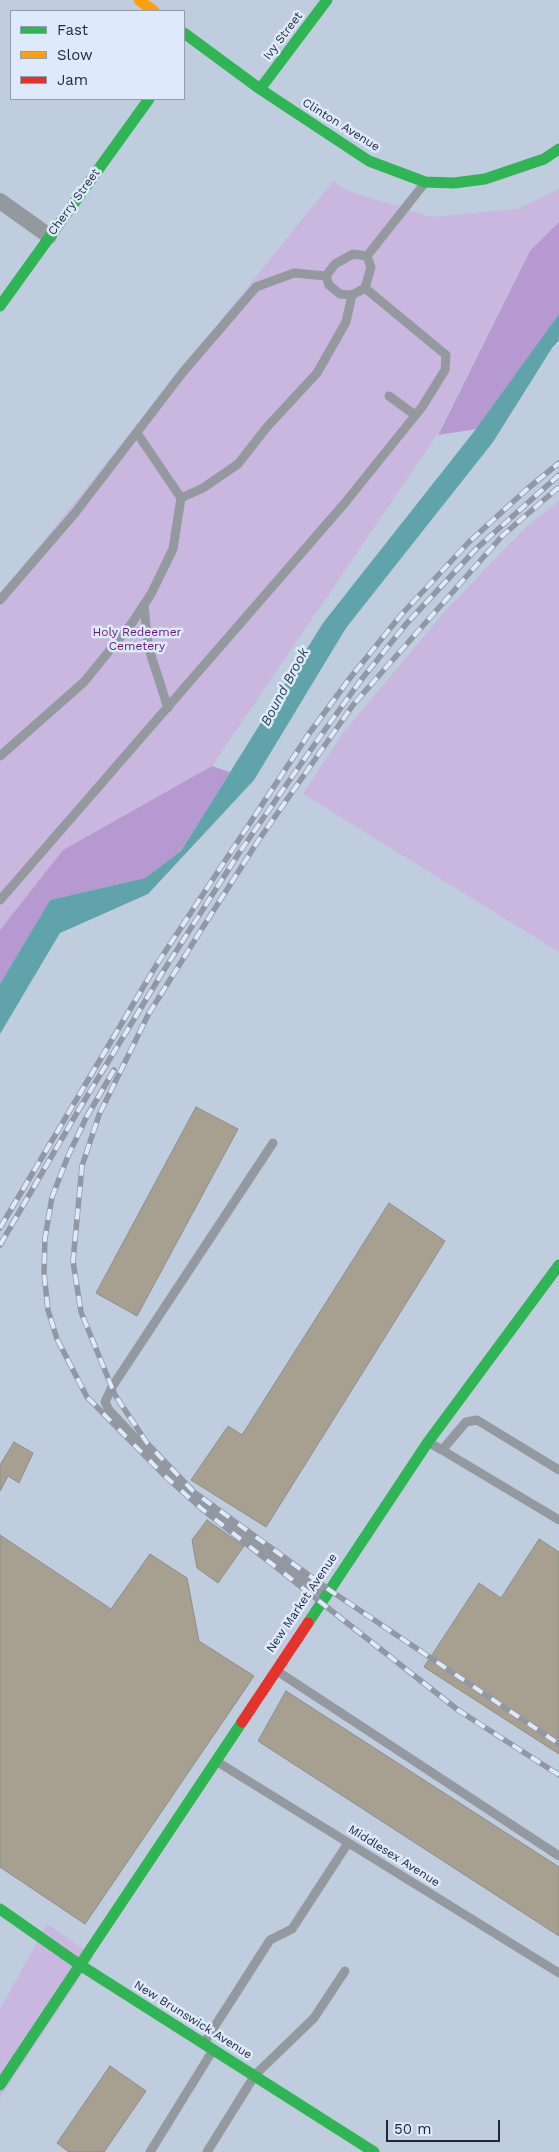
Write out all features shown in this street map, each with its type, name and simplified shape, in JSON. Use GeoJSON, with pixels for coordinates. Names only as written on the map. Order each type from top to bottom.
{"type":"FeatureCollection","features":[{"type":"Feature","properties":{"kind":"street"},"geometry":{"type":"LineString","coordinates":[[139,0],[153,10]]}},
{"type":"Feature","properties":{"kind":"street","name":"Ivy Street"},"geometry":{"type":"LineString","coordinates":[[260,89],[327,0]]}},
{"type":"Feature","properties":{"kind":"street","name":"Clinton Avenue"},"geometry":{"type":"LineString","coordinates":[[187,41],[369,161],[425,182],[454,183],[485,179],[513,172],[544,159],[559,149]]}},
{"type":"Feature","properties":{"kind":"street","name":"Cherry Street"},"geometry":{"type":"LineString","coordinates":[[0,306],[148,100]]}},
{"type":"Feature","properties":{"kind":"street"},"geometry":{"type":"LineString","coordinates":[[0,201],[49,236]]}},
{"type":"Feature","properties":{"kind":"street","name":"New Market Avenue"},"geometry":{"type":"LineString","coordinates":[[0,2084],[216,1761],[324,1595],[428,1442],[559,1265]]}},
{"type":"Feature","properties":{"kind":"street","name":"New Brunswick Avenue"},"geometry":{"type":"LineString","coordinates":[[0,1909],[80,1965],[255,2076],[358,2148],[374,2152]]}},
{"type":"Feature","properties":{"kind":"lane"},"geometry":{"type":"LineString","coordinates":[[367,256],[425,182]]}},
{"type":"Feature","properties":{"kind":"lane"},"geometry":{"type":"LineString","coordinates":[[353,254],[367,256],[371,267],[365,288],[352,295],[340,294],[328,285],[326,276],[335,264],[353,254]]}},
{"type":"Feature","properties":{"kind":"lane"},"geometry":{"type":"LineString","coordinates":[[0,600],[75,513],[184,372],[256,287],[294,273],[326,276]]}},
{"type":"Feature","properties":{"kind":"lane"},"geometry":{"type":"LineString","coordinates":[[0,900],[332,519],[415,415],[445,370],[446,355],[365,288]]}},
{"type":"Feature","properties":{"kind":"lane"},"geometry":{"type":"LineString","coordinates":[[181,498],[202,488],[238,464],[267,427],[317,373],[346,322],[352,295]]}},
{"type":"Feature","properties":{"kind":"lane"},"geometry":{"type":"LineString","coordinates":[[389,396],[415,415]]}},
{"type":"Feature","properties":{"kind":"lane"},"geometry":{"type":"LineString","coordinates":[[0,756],[84,682],[132,623],[144,605],[173,549],[181,498],[137,433]]}},
{"type":"Feature","properties":{"kind":"lane"},"geometry":{"type":"LineString","coordinates":[[144,605],[148,646],[168,708]]}},
{"type":"Feature","properties":{"kind":"lane"},"geometry":{"type":"LineString","coordinates":[[273,1143],[112,1387],[105,1402],[109,1410],[183,1489],[324,1595]]}},
{"type":"Feature","properties":{"kind":"lane"},"geometry":{"type":"LineString","coordinates":[[442,1450],[466,1422],[477,1420],[559,1470]]}},
{"type":"Feature","properties":{"kind":"lane"},"geometry":{"type":"LineString","coordinates":[[428,1442],[559,1520]]}},
{"type":"Feature","properties":{"kind":"lane"},"geometry":{"type":"LineString","coordinates":[[275,1669],[559,1856]]}},
{"type":"Feature","properties":{"kind":"lane","name":"Middlesex Avenue"},"geometry":{"type":"LineString","coordinates":[[216,1761],[559,1973]]}},
{"type":"Feature","properties":{"kind":"lane"},"geometry":{"type":"LineString","coordinates":[[150,2152],[270,1940],[292,1929],[348,1843]]}},
{"type":"Feature","properties":{"kind":"lane"},"geometry":{"type":"LineString","coordinates":[[207,2152],[255,2076],[314,2018],[345,1972]]}},
{"type":"Feature","properties":{"kind":"green space","name":"Holy Redeemer Cemetery"},"geometry":{"type":"Polygon","coordinates":[[[333,181],[346,190],[431,217],[517,209],[559,189],[559,222],[530,251],[437,435],[212,766],[63,850],[0,930],[0,595],[333,181]]]}},
{"type":"Feature","properties":{"kind":"green space"},"geometry":{"type":"Polygon","coordinates":[[[559,501],[559,952],[303,794],[342,734],[446,610],[524,529],[559,501]]]}},
{"type":"Feature","properties":{"kind":"green space"},"geometry":{"type":"Polygon","coordinates":[[[47,1924],[94,1956],[0,2098],[0,2009],[47,1924]]]}},
{"type":"Feature","properties":{"kind":"shaded area"},"geometry":{"type":"Polygon","coordinates":[[[559,222],[559,314],[477,429],[438,435],[530,251],[559,222]]]}},
{"type":"Feature","properties":{"kind":"shaded area"},"geometry":{"type":"Polygon","coordinates":[[[212,766],[230,772],[181,851],[145,878],[50,900],[0,984],[0,930],[63,850],[212,766]]]}},
{"type":"Feature","properties":{"kind":"water","name":"Bound Brook"},"geometry":{"type":"Polygon","coordinates":[[[559,314],[559,340],[552,348],[493,442],[346,628],[254,780],[148,894],[60,933],[0,1034],[0,984],[50,900],[145,878],[181,851],[323,623],[476,429],[559,314]]]}},
{"type":"Feature","properties":{"kind":"building"},"geometry":{"type":"Polygon","coordinates":[[[196,1107],[238,1129],[137,1316],[96,1293],[196,1107]]]}},
{"type":"Feature","properties":{"kind":"building"},"geometry":{"type":"Polygon","coordinates":[[[389,1203],[445,1241],[266,1527],[191,1480],[228,1426],[242,1435],[389,1203]]]}},
{"type":"Feature","properties":{"kind":"building"},"geometry":{"type":"Polygon","coordinates":[[[14,1442],[33,1453],[19,1483],[8,1476],[0,1491],[0,1465],[14,1442]]]}},
{"type":"Feature","properties":{"kind":"building"},"geometry":{"type":"Polygon","coordinates":[[[207,1520],[244,1546],[218,1583],[197,1568],[192,1540],[207,1520]]]}},
{"type":"Feature","properties":{"kind":"building"},"geometry":{"type":"Polygon","coordinates":[[[0,1535],[111,1609],[150,1554],[187,1578],[199,1641],[254,1676],[85,1924],[0,1867],[0,1535]]]}},
{"type":"Feature","properties":{"kind":"building"},"geometry":{"type":"Polygon","coordinates":[[[539,1539],[559,1552],[559,1754],[424,1667],[479,1583],[501,1598],[539,1539]]]}},
{"type":"Feature","properties":{"kind":"building"},"geometry":{"type":"Polygon","coordinates":[[[286,1691],[559,1867],[559,1936],[258,1741],[286,1691]]]}},
{"type":"Feature","properties":{"kind":"building"},"geometry":{"type":"Polygon","coordinates":[[[110,2066],[146,2091],[104,2152],[69,2152],[57,2143],[110,2066]]]}},
{"type":"Feature","properties":{"kind":"railway"},"geometry":{"type":"LineString","coordinates":[[0,1228],[157,964],[308,735],[350,678],[401,615],[469,542],[559,463]]}},
{"type":"Feature","properties":{"kind":"railway"},"geometry":{"type":"LineString","coordinates":[[0,1245],[78,1111],[164,970],[241,850],[361,680],[407,623],[477,548],[559,475]]}},
{"type":"Feature","properties":{"kind":"railway"},"geometry":{"type":"LineString","coordinates":[[559,487],[503,535],[353,705],[258,841],[203,927],[148,1015],[99,1115],[82,1166],[73,1261],[81,1312],[115,1395],[147,1443],[194,1492],[328,1589],[559,1744]]}},
{"type":"Feature","properties":{"kind":"railway"},"geometry":{"type":"LineString","coordinates":[[114,1070],[86,1118],[68,1156],[52,1197],[45,1238],[44,1273],[48,1310],[57,1339],[87,1397],[166,1477],[202,1509],[458,1710],[559,1775]]}},
{"type":"Feature","properties":{"kind":"traffic: fast"},"geometry":{"type":"LineString","coordinates":[[260,89],[327,0]]}},
{"type":"Feature","properties":{"kind":"traffic: fast"},"geometry":{"type":"LineString","coordinates":[[185,34],[260,89],[369,161],[425,182],[454,183],[485,179],[544,159],[559,149]]}},
{"type":"Feature","properties":{"kind":"traffic: fast"},"geometry":{"type":"LineString","coordinates":[[0,306],[148,100]]}},
{"type":"Feature","properties":{"kind":"traffic: fast"},"geometry":{"type":"LineString","coordinates":[[308,1623],[428,1442],[559,1265]]}},
{"type":"Feature","properties":{"kind":"traffic: fast"},"geometry":{"type":"LineString","coordinates":[[0,2085],[242,1722]]}},
{"type":"Feature","properties":{"kind":"traffic: fast"},"geometry":{"type":"LineString","coordinates":[[0,1909],[80,1965],[374,2152]]}},
{"type":"Feature","properties":{"kind":"traffic: slow"},"geometry":{"type":"LineString","coordinates":[[139,0],[153,10]]}},
{"type":"Feature","properties":{"kind":"traffic: jam"},"geometry":{"type":"LineString","coordinates":[[242,1722],[308,1623]]}}]}
